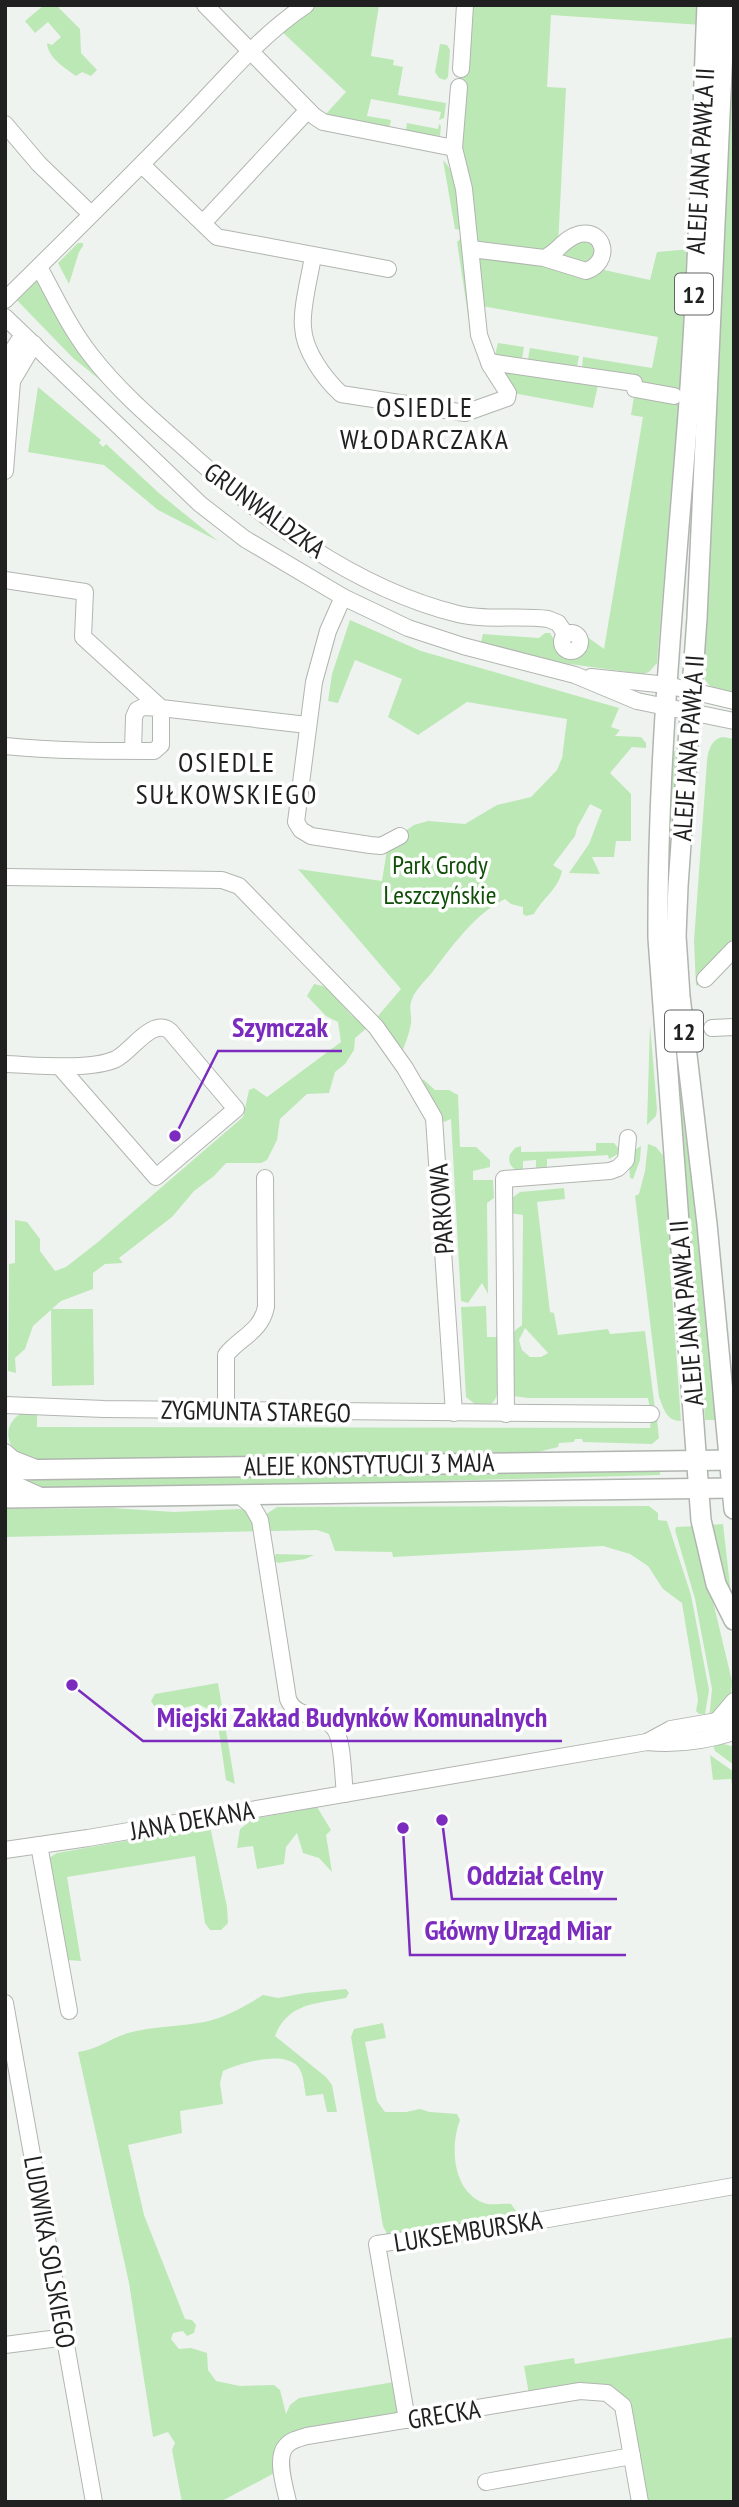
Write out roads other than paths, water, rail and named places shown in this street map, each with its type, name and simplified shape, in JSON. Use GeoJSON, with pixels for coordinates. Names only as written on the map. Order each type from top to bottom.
{"type":"FeatureCollection","features":[{"type":"Feature","properties":{"kind":"main road","name":"ALEJE JANA PAWŁA II"},"geometry":{"type":"LineString","coordinates":[[699,1489],[659,961],[657,880],[665,708],[690,384],[707,5]]}},
{"type":"Feature","properties":{"kind":"main road","name":"ALEJE JANA PAWŁA II"},"geometry":{"type":"LineString","coordinates":[[725,5],[691,713],[678,886],[677,936],[679,984],[707,1224],[733,1488]]}},
{"type":"Feature","properties":{"kind":"main road","name":"ALEJE KONSTYTUCJI 3 MAJA"},"geometry":{"type":"LineString","coordinates":[[5,1470],[732,1460]]}},
{"type":"Feature","properties":{"kind":"main road","name":"ALEJE KONSTYTUCJI 3 MAJA"},"geometry":{"type":"LineString","coordinates":[[5,1498],[733,1488]]}},
{"type":"Feature","properties":{"kind":"main road","name":"12"},"geometry":{"type":"LineString","coordinates":[[733,1488],[734,1509]]}},
{"type":"Feature","properties":{"kind":"main road","name":"12"},"geometry":{"type":"LineString","coordinates":[[699,1489],[701,1520],[716,1584],[734,1620]]}},
{"type":"Feature","properties":{"kind":"street"},"geometry":{"type":"LineString","coordinates":[[205,5],[308,110],[330,125],[454,148]]}},
{"type":"Feature","properties":{"kind":"street"},"geometry":{"type":"LineString","coordinates":[[5,300],[142,165],[251,52],[287,18],[306,5]]}},
{"type":"Feature","properties":{"kind":"street"},"geometry":{"type":"LineString","coordinates":[[461,69],[465,5]]}},
{"type":"Feature","properties":{"kind":"street"},"geometry":{"type":"LineString","coordinates":[[313,256],[302,325],[304,339],[328,382],[341,394],[465,412],[507,398],[508,393],[489,362],[479,335],[464,189],[454,148],[459,87]]}},
{"type":"Feature","properties":{"kind":"street"},"geometry":{"type":"LineString","coordinates":[[203,223],[308,110]]}},
{"type":"Feature","properties":{"kind":"street"},"geometry":{"type":"LineString","coordinates":[[5,124],[39,164],[91,214]]}},
{"type":"Feature","properties":{"kind":"street"},"geometry":{"type":"LineString","coordinates":[[142,165],[217,237],[388,270]]}},
{"type":"Feature","properties":{"kind":"street"},"geometry":{"type":"LineString","coordinates":[[471,249],[544,258]]}},
{"type":"Feature","properties":{"kind":"street","name":"GRUNWALDZKA"},"geometry":{"type":"LineString","coordinates":[[39,267],[79,340],[103,370],[140,408],[218,478],[283,530],[351,571],[429,606],[469,616],[548,619],[560,625],[566,635]]}},
{"type":"Feature","properties":{"kind":"street","name":"GRUNWALDZKA"},"geometry":{"type":"LineString","coordinates":[[5,317],[200,504],[246,539],[343,597],[419,631],[463,646],[575,675],[667,685],[734,701]]}},
{"type":"Feature","properties":{"kind":"street"},"geometry":{"type":"LineString","coordinates":[[5,471],[15,376],[10,365],[12,351],[28,339]]}},
{"type":"Feature","properties":{"kind":"street"},"geometry":{"type":"LineString","coordinates":[[489,362],[634,383],[635,390],[674,396]]}},
{"type":"Feature","properties":{"kind":"street"},"geometry":{"type":"LineString","coordinates":[[15,376],[34,366],[54,365]]}},
{"type":"Feature","properties":{"kind":"street"},"geometry":{"type":"LineString","coordinates":[[5,580],[85,592],[83,637],[161,708]]}},
{"type":"Feature","properties":{"kind":"street"},"geometry":{"type":"LineString","coordinates":[[343,597],[320,655],[307,725],[296,822],[311,836],[381,846],[400,836]]}},
{"type":"Feature","properties":{"kind":"street","name":"GRUNWALDZKA"},"geometry":{"type":"LineString","coordinates":[[575,675],[631,699],[734,721]]}},
{"type":"Feature","properties":{"kind":"street"},"geometry":{"type":"LineString","coordinates":[[134,751],[134,716],[137,710],[143,707],[307,725]]}},
{"type":"Feature","properties":{"kind":"street"},"geometry":{"type":"LineString","coordinates":[[5,747],[154,751],[159,748],[161,708]]}},
{"type":"Feature","properties":{"kind":"street","name":"PARKOWA"},"geometry":{"type":"LineString","coordinates":[[5,877],[222,880],[239,886],[373,1023],[405,1068],[434,1118],[454,1413]]}},
{"type":"Feature","properties":{"kind":"street"},"geometry":{"type":"LineString","coordinates":[[705,979],[734,949]]}},
{"type":"Feature","properties":{"kind":"street"},"geometry":{"type":"LineString","coordinates":[[5,1064],[61,1066],[113,1060],[155,1028],[163,1027],[170,1031],[236,1109],[156,1177],[61,1066]]}},
{"type":"Feature","properties":{"kind":"street"},"geometry":{"type":"LineString","coordinates":[[712,1028],[734,1027]]}},
{"type":"Feature","properties":{"kind":"street"},"geometry":{"type":"LineString","coordinates":[[506,1414],[504,1179],[610,1171],[626,1160],[628,1138]]}},
{"type":"Feature","properties":{"kind":"street"},"geometry":{"type":"LineString","coordinates":[[226,1410],[226,1355],[253,1332],[266,1307],[265,1178]]}},
{"type":"Feature","properties":{"kind":"street","name":"ZYGMUNTA STAREGO"},"geometry":{"type":"LineString","coordinates":[[5,1405],[651,1414]]}},
{"type":"Feature","properties":{"kind":"street"},"geometry":{"type":"LineString","coordinates":[[5,1452],[13,1459],[38,1469]]}},
{"type":"Feature","properties":{"kind":"street"},"geometry":{"type":"LineString","coordinates":[[5,1477],[12,1483],[46,1498]]}},
{"type":"Feature","properties":{"kind":"street"},"geometry":{"type":"LineString","coordinates":[[239,1495],[252,1506],[260,1520],[288,1699],[294,1709],[329,1723],[337,1732],[345,1794]]}},
{"type":"Feature","properties":{"kind":"street"},"geometry":{"type":"LineString","coordinates":[[260,1520],[272,1499],[278,1495]]}},
{"type":"Feature","properties":{"kind":"street"},"geometry":{"type":"LineString","coordinates":[[726,1733],[734,1701]]}},
{"type":"Feature","properties":{"kind":"street","name":"JANA DEKANA"},"geometry":{"type":"LineString","coordinates":[[5,1850],[647,1742],[673,1745],[726,1733],[734,1721]]}},
{"type":"Feature","properties":{"kind":"street"},"geometry":{"type":"LineString","coordinates":[[39,1845],[69,2011]]}},
{"type":"Feature","properties":{"kind":"street","name":"LUDWIKA SOLSKIEGO"},"geometry":{"type":"LineString","coordinates":[[5,2003],[94,2502]]}},
{"type":"Feature","properties":{"kind":"street","name":"LUKSEMBURSKA"},"geometry":{"type":"LineString","coordinates":[[407,2420],[377,2244],[520,2224],[734,2186]]}},
{"type":"Feature","properties":{"kind":"street"},"geometry":{"type":"LineString","coordinates":[[5,2345],[66,2337]]}},
{"type":"Feature","properties":{"kind":"street","name":"GRECKA"},"geometry":{"type":"LineString","coordinates":[[288,2502],[282,2469],[284,2447],[307,2436],[580,2391],[607,2393],[623,2406],[632,2456]]}},
{"type":"Feature","properties":{"kind":"street"},"geometry":{"type":"LineString","coordinates":[[486,2482],[632,2456],[640,2502]]}},
{"type":"Feature","properties":{"kind":"place","name":"Szymczak"},"geometry":{"type":"Point","coordinates":[175,1136]}},
{"type":"Feature","properties":{"kind":"place","name":"Miejski Zakład Budynków Komunalnych"},"geometry":{"type":"Point","coordinates":[72,1685]}},
{"type":"Feature","properties":{"kind":"place","name":"Oddział Celny"},"geometry":{"type":"Point","coordinates":[442,1820]}},
{"type":"Feature","properties":{"kind":"place","name":"Główny Urząd Miar"},"geometry":{"type":"Point","coordinates":[403,1828]}},
{"type":"Feature","properties":{"kind":"district","name":"OSIEDLE WŁODARCZAKA"},"geometry":{"type":"Point","coordinates":[425,422]}},
{"type":"Feature","properties":{"kind":"district","name":"OSIEDLE SUŁKOWSKIEGO"},"geometry":{"type":"Point","coordinates":[227,777]}},
{"type":"Feature","properties":{"kind":"park label","name":"Park Grody Leszczyńskie"},"geometry":{"type":"Point","coordinates":[440,879]}}]}
